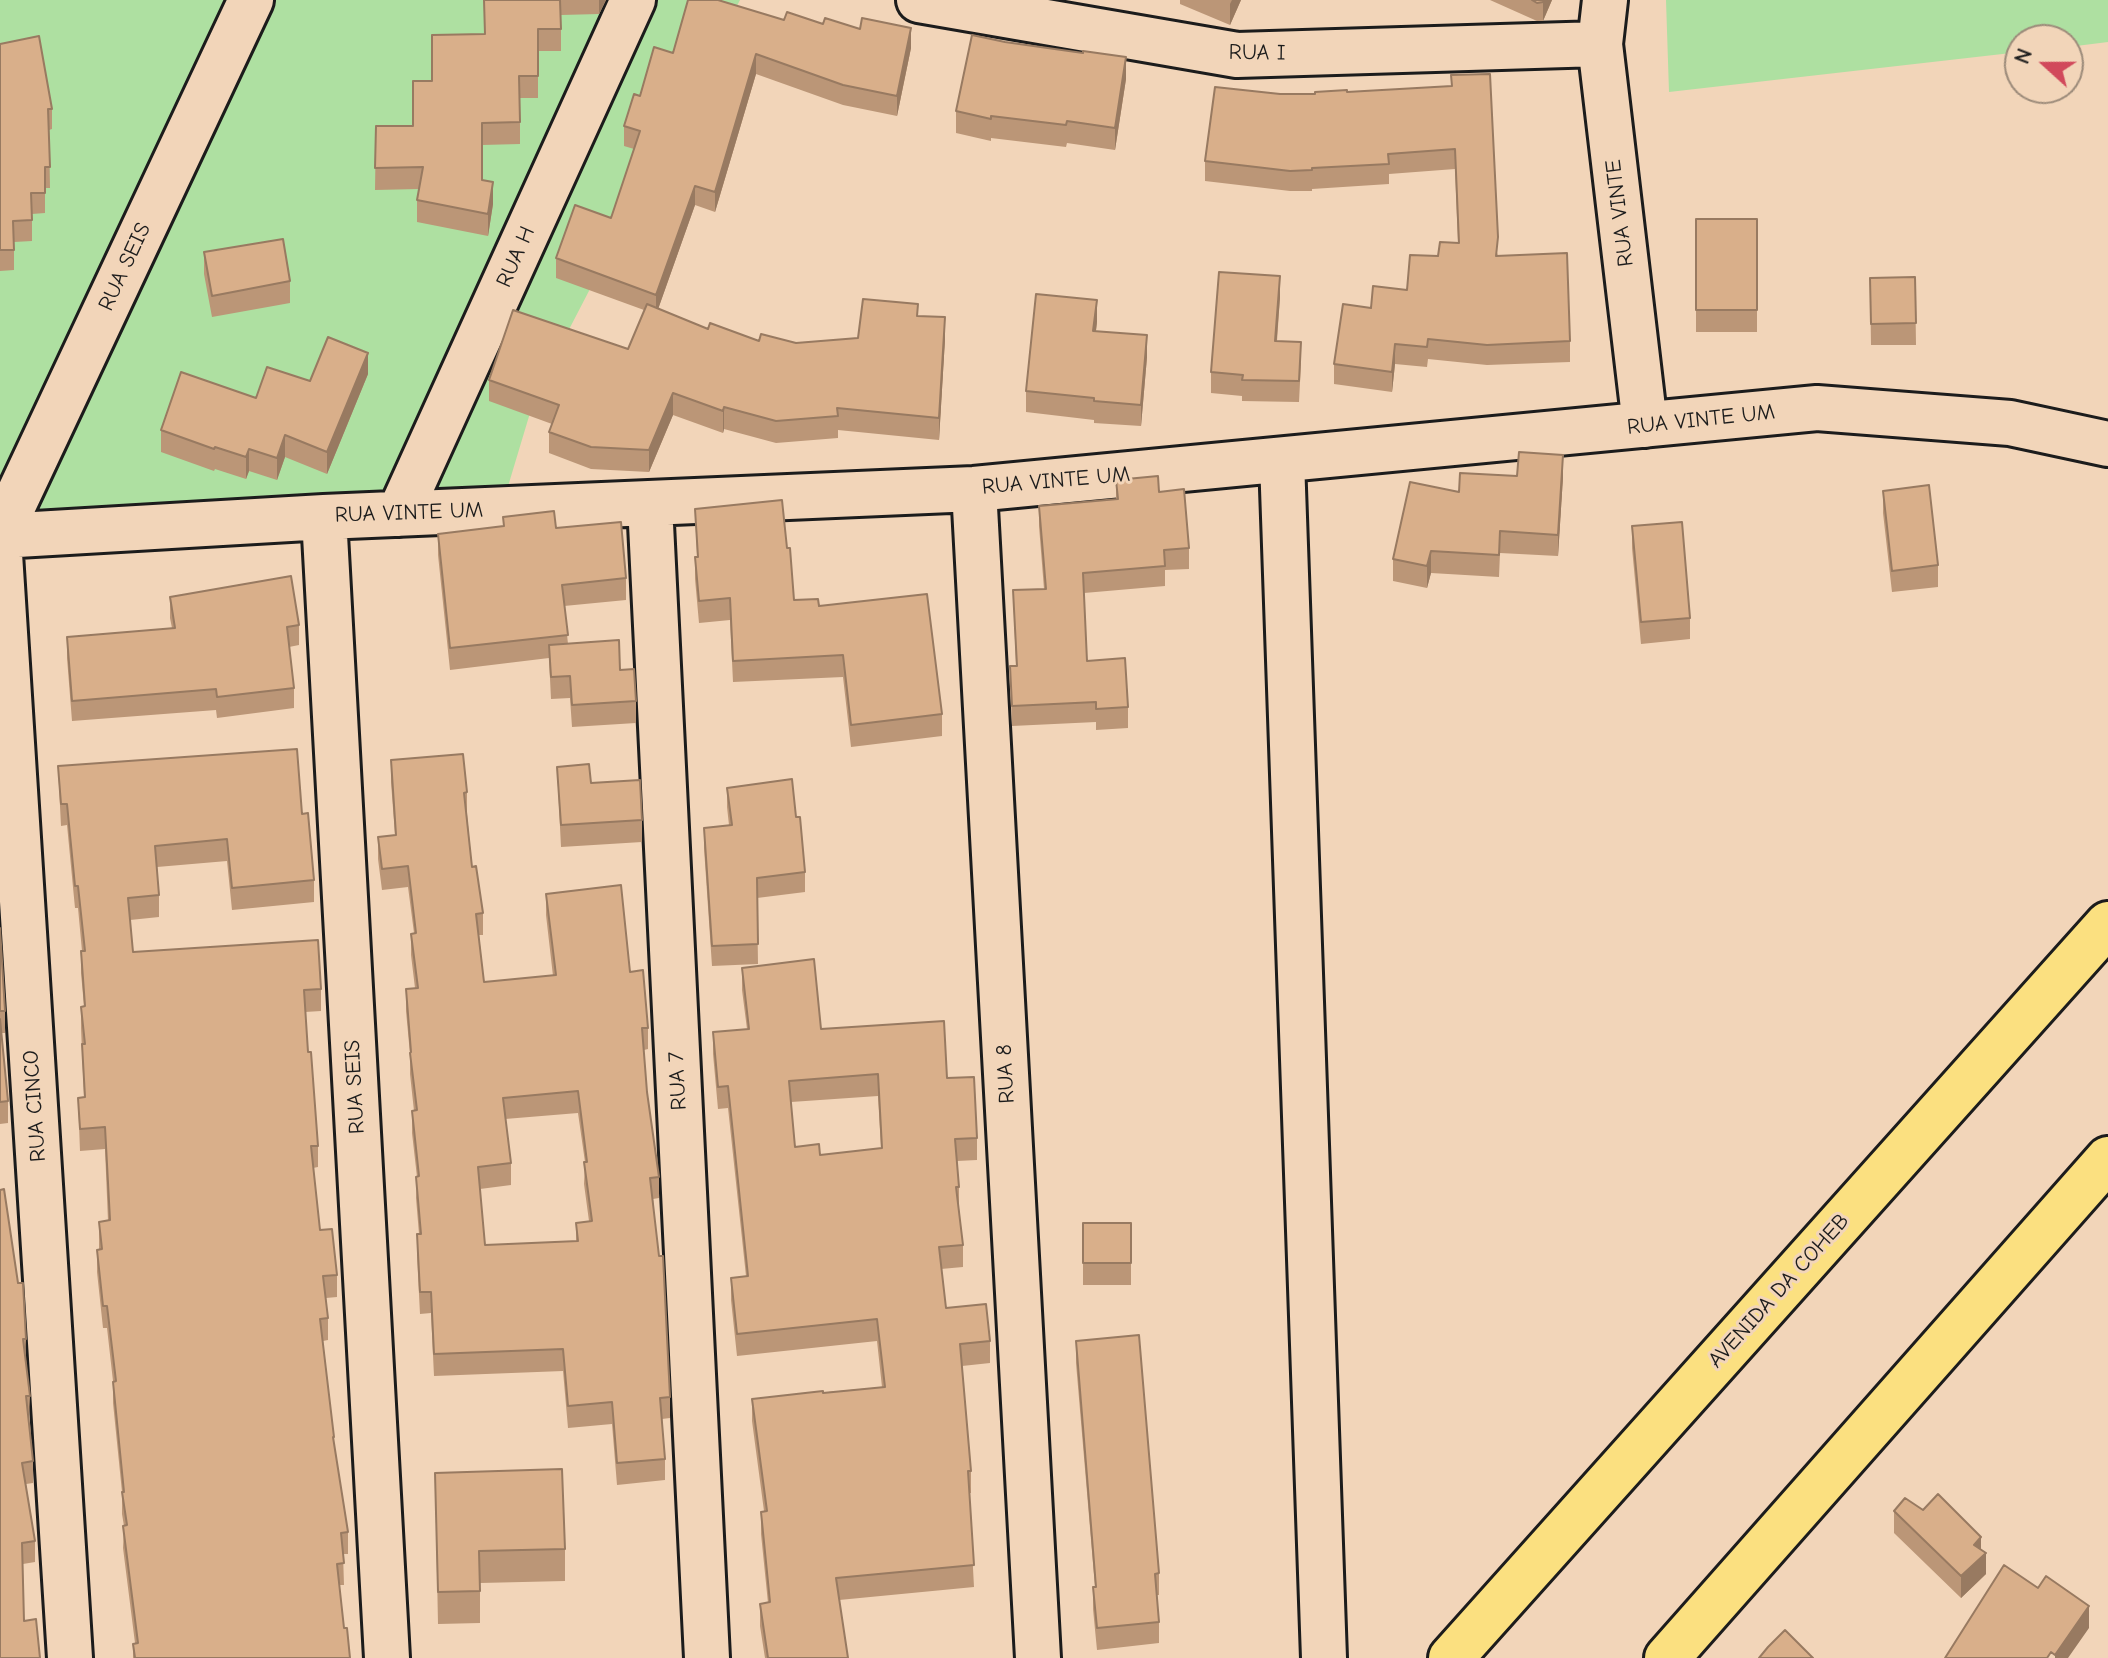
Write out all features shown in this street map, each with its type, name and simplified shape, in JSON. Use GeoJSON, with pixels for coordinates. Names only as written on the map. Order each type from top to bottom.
{"type":"FeatureCollection","features":[{"type":"Feature","properties":{"kind":"main road","name":"AVENIDA DA COHEB"},"geometry":{"type":"LineString","coordinates":[[1451,1658],[2108,924]]}},
{"type":"Feature","properties":{"kind":"main road"},"geometry":{"type":"LineString","coordinates":[[1667,1658],[2108,1159]]}},
{"type":"Feature","properties":{"kind":"street","name":"RUA SEIS"},"geometry":{"type":"LineString","coordinates":[[0,535],[251,0]]}},
{"type":"Feature","properties":{"kind":"street","name":"RUA H"},"geometry":{"type":"LineString","coordinates":[[399,514],[633,0]]}},
{"type":"Feature","properties":{"kind":"street","name":"RUA I"},"geometry":{"type":"LineString","coordinates":[[919,0],[1237,55],[1600,44]]}},
{"type":"Feature","properties":{"kind":"street","name":"RUA VINTE"},"geometry":{"type":"LineString","coordinates":[[1605,0],[1600,44],[1645,425]]}},
{"type":"Feature","properties":{"kind":"street","name":"RUA VINTE UM"},"geometry":{"type":"LineString","coordinates":[[0,535],[324,517],[974,489],[1817,408],[2010,423],[2108,444]]}},
{"type":"Feature","properties":{"kind":"street"},"geometry":{"type":"LineString","coordinates":[[1282,460],[1324,1658]]}},
{"type":"Feature","properties":{"kind":"street","name":"RUA 8"},"geometry":{"type":"LineString","coordinates":[[974,489],[1038,1658]]}},
{"type":"Feature","properties":{"kind":"street","name":"RUA 7"},"geometry":{"type":"LineString","coordinates":[[650,504],[707,1658]]}},
{"type":"Feature","properties":{"kind":"street","name":"RUA SEIS"},"geometry":{"type":"LineString","coordinates":[[324,517],[387,1658]]}},
{"type":"Feature","properties":{"kind":"street","name":"RUA CINCO"},"geometry":{"type":"LineString","coordinates":[[0,554],[70,1658]]}},
{"type":"Feature","properties":{"kind":"green space"},"geometry":{"type":"Polygon","coordinates":[[[0,0],[740,0],[536,393],[503,503],[0,516],[0,0]]]}},
{"type":"Feature","properties":{"kind":"green space"},"geometry":{"type":"Polygon","coordinates":[[[1666,0],[2108,0],[2108,42],[2084,45],[2084,24],[2004,24],[2004,54],[1669,92],[1666,0]]]}},
{"type":"Feature","properties":{"kind":"building"},"geometry":{"type":"Polygon","coordinates":[[[484,0],[560,0],[561,29],[538,29],[538,76],[519,76],[520,122],[482,123],[482,180],[493,182],[488,214],[417,200],[423,167],[375,168],[376,126],[413,126],[413,81],[432,81],[432,35],[485,34],[484,0]]]}},
{"type":"Feature","properties":{"kind":"building"},"geometry":{"type":"Polygon","coordinates":[[[688,0],[718,0],[784,20],[787,12],[823,24],[825,18],[860,29],[862,18],[911,28],[897,96],[843,85],[756,54],[715,192],[695,186],[656,295],[556,258],[575,205],[611,218],[640,131],[624,126],[634,94],[640,96],[654,47],[673,53],[688,0]]]}},
{"type":"Feature","properties":{"kind":"building"},"geometry":{"type":"Polygon","coordinates":[[[972,35],[1126,57],[1115,128],[1067,121],[1066,125],[991,116],[991,119],[956,111],[972,35]]]}},
{"type":"Feature","properties":{"kind":"building"},"geometry":{"type":"Polygon","coordinates":[[[39,36],[52,109],[48,109],[50,167],[45,167],[45,193],[31,193],[32,220],[13,221],[14,250],[0,250],[0,44],[39,36]]]}},
{"type":"Feature","properties":{"kind":"building"},"geometry":{"type":"Polygon","coordinates":[[[1490,74],[1498,237],[1496,256],[1567,253],[1570,341],[1487,345],[1428,339],[1427,347],[1395,344],[1392,372],[1334,364],[1343,304],[1371,308],[1373,286],[1407,290],[1410,255],[1438,256],[1440,242],[1459,243],[1455,149],[1388,154],[1389,164],[1312,170],[1290,171],[1205,161],[1215,87],[1280,94],[1315,94],[1452,86],[1451,75],[1490,74]]]}},
{"type":"Feature","properties":{"kind":"building"},"geometry":{"type":"Polygon","coordinates":[[[1696,219],[1757,219],[1757,310],[1696,310],[1696,219]]]}},
{"type":"Feature","properties":{"kind":"building"},"geometry":{"type":"Polygon","coordinates":[[[283,239],[290,281],[212,296],[204,252],[283,239]]]}},
{"type":"Feature","properties":{"kind":"building"},"geometry":{"type":"Polygon","coordinates":[[[1219,272],[1280,276],[1275,341],[1301,342],[1299,381],[1242,380],[1243,375],[1211,372],[1219,272]]]}},
{"type":"Feature","properties":{"kind":"building"},"geometry":{"type":"Polygon","coordinates":[[[1915,277],[1916,323],[1871,324],[1870,278],[1915,277]]]}},
{"type":"Feature","properties":{"kind":"building"},"geometry":{"type":"Polygon","coordinates":[[[1036,294],[1097,300],[1093,331],[1147,335],[1141,405],[1026,391],[1036,294]]]}},
{"type":"Feature","properties":{"kind":"building"},"geometry":{"type":"Polygon","coordinates":[[[863,299],[918,304],[917,316],[945,317],[939,418],[837,408],[838,416],[776,421],[724,407],[723,411],[673,393],[649,450],[591,447],[549,432],[559,405],[489,380],[513,310],[628,349],[647,304],[708,329],[710,323],[759,341],[761,334],[796,343],[858,338],[863,299]]]}},
{"type":"Feature","properties":{"kind":"building"},"geometry":{"type":"Polygon","coordinates":[[[328,337],[368,353],[327,452],[285,435],[277,458],[249,449],[246,457],[161,430],[181,372],[256,398],[267,367],[310,381],[328,337]]]}},
{"type":"Feature","properties":{"kind":"building"},"geometry":{"type":"Polygon","coordinates":[[[1519,452],[1563,455],[1558,535],[1500,531],[1499,555],[1431,551],[1427,566],[1393,559],[1410,482],[1459,492],[1460,473],[1517,476],[1519,452]]]}},
{"type":"Feature","properties":{"kind":"building"},"geometry":{"type":"Polygon","coordinates":[[[1158,476],[1159,492],[1184,489],[1189,548],[1164,550],[1165,566],[1083,573],[1087,661],[1125,658],[1128,707],[1096,709],[1096,702],[1012,706],[1010,666],[1017,666],[1013,590],[1046,589],[1039,506],[1118,499],[1116,480],[1158,476]]]}},
{"type":"Feature","properties":{"kind":"building"},"geometry":{"type":"Polygon","coordinates":[[[1929,485],[1938,565],[1892,571],[1883,491],[1929,485]]]}},
{"type":"Feature","properties":{"kind":"building"},"geometry":{"type":"Polygon","coordinates":[[[782,500],[794,600],[818,599],[819,606],[927,594],[942,714],[851,725],[843,655],[733,661],[730,598],[699,601],[695,509],[782,500]]]}},
{"type":"Feature","properties":{"kind":"building"},"geometry":{"type":"Polygon","coordinates":[[[554,511],[556,528],[621,522],[626,578],[562,585],[568,635],[450,648],[438,534],[504,526],[503,517],[554,511]]]}},
{"type":"Feature","properties":{"kind":"building"},"geometry":{"type":"Polygon","coordinates":[[[1682,522],[1690,618],[1641,622],[1632,526],[1682,522]]]}},
{"type":"Feature","properties":{"kind":"building"},"geometry":{"type":"Polygon","coordinates":[[[291,576],[299,625],[287,627],[294,688],[217,697],[216,689],[72,701],[67,637],[175,628],[170,597],[291,576]]]}},
{"type":"Feature","properties":{"kind":"building"},"geometry":{"type":"Polygon","coordinates":[[[619,640],[620,670],[634,669],[636,701],[572,705],[570,676],[551,677],[549,645],[619,640]]]}},
{"type":"Feature","properties":{"kind":"building"},"geometry":{"type":"Polygon","coordinates":[[[297,749],[302,814],[308,813],[314,880],[232,888],[227,839],[155,846],[159,895],[128,898],[133,952],[318,940],[321,989],[304,990],[318,1146],[311,1146],[320,1230],[332,1229],[337,1275],[323,1276],[328,1318],[320,1319],[333,1437],[348,1532],[341,1533],[344,1563],[337,1564],[350,1658],[135,1658],[133,1644],[138,1643],[123,1526],[127,1525],[113,1382],[116,1381],[97,1250],[102,1249],[99,1222],[110,1220],[105,1127],[80,1129],[78,1098],[85,1097],[81,1007],[85,1006],[81,951],[85,951],[67,804],[61,804],[58,766],[297,749]]]}},
{"type":"Feature","properties":{"kind":"building"},"geometry":{"type":"Polygon","coordinates":[[[463,754],[472,867],[476,866],[483,913],[476,914],[484,982],[556,975],[546,894],[621,885],[630,972],[643,970],[648,1028],[642,1028],[659,1177],[650,1178],[659,1256],[663,1256],[670,1397],[660,1398],[665,1459],[617,1463],[612,1402],[568,1406],[563,1349],[434,1354],[431,1292],[420,1292],[417,1234],[421,1234],[416,1177],[419,1176],[412,1111],[417,1110],[406,989],[418,988],[411,934],[416,933],[408,866],[382,869],[378,837],[396,835],[391,760],[463,754]],[[578,1091],[503,1098],[511,1163],[478,1167],[485,1245],[578,1241],[576,1223],[592,1221],[584,1162],[587,1162],[578,1091]]]}},
{"type":"Feature","properties":{"kind":"building"},"geometry":{"type":"Polygon","coordinates":[[[589,764],[591,783],[640,780],[642,820],[561,825],[557,767],[589,764]]]}},
{"type":"Feature","properties":{"kind":"building"},"geometry":{"type":"Polygon","coordinates":[[[792,779],[796,817],[800,817],[805,872],[757,878],[758,944],[712,946],[704,828],[732,825],[727,788],[792,779]]]}},
{"type":"Feature","properties":{"kind":"building"},"geometry":{"type":"Polygon","coordinates":[[[0,928],[5,1011],[0,1011],[0,928]]]}},
{"type":"Feature","properties":{"kind":"building"},"geometry":{"type":"Polygon","coordinates":[[[814,959],[821,1029],[944,1021],[947,1078],[974,1077],[977,1138],[955,1139],[959,1187],[956,1187],[963,1245],[939,1247],[946,1308],[986,1304],[990,1341],[960,1344],[971,1471],[968,1471],[974,1565],[836,1578],[848,1658],[768,1658],[760,1604],[770,1602],[761,1512],[767,1511],[752,1399],[885,1387],[877,1319],[737,1334],[731,1278],[748,1276],[728,1086],[718,1087],[713,1032],[749,1029],[742,968],[814,959]],[[878,1074],[789,1081],[795,1147],[819,1144],[820,1155],[882,1148],[878,1074]]]}},
{"type":"Feature","properties":{"kind":"building"},"geometry":{"type":"Polygon","coordinates":[[[0,1019],[8,1101],[0,1102],[0,1019]]]}},
{"type":"Feature","properties":{"kind":"building"},"geometry":{"type":"Polygon","coordinates":[[[4,1189],[18,1283],[23,1283],[26,1339],[23,1339],[30,1396],[26,1396],[33,1461],[22,1463],[35,1541],[22,1543],[24,1621],[36,1619],[40,1658],[0,1658],[0,1190],[4,1189]]]}},
{"type":"Feature","properties":{"kind":"building"},"geometry":{"type":"Polygon","coordinates":[[[1083,1223],[1131,1223],[1131,1263],[1083,1263],[1083,1223]]]}},
{"type":"Feature","properties":{"kind":"building"},"geometry":{"type":"Polygon","coordinates":[[[1139,1335],[1159,1573],[1155,1574],[1159,1622],[1097,1628],[1076,1341],[1139,1335]]]}},
{"type":"Feature","properties":{"kind":"building"},"geometry":{"type":"Polygon","coordinates":[[[562,1469],[565,1549],[479,1551],[480,1591],[438,1592],[435,1473],[562,1469]]]}},
{"type":"Feature","properties":{"kind":"building"},"geometry":{"type":"Polygon","coordinates":[[[1938,1494],[1981,1537],[1974,1545],[1986,1553],[1961,1576],[1894,1511],[1905,1498],[1923,1510],[1938,1494]]]}},
{"type":"Feature","properties":{"kind":"building"},"geometry":{"type":"Polygon","coordinates":[[[2004,1565],[2038,1588],[2046,1576],[2089,1606],[2055,1655],[2051,1652],[2047,1658],[1945,1658],[2004,1565]]]}},
{"type":"Feature","properties":{"kind":"building"},"geometry":{"type":"Polygon","coordinates":[[[1785,1630],[1813,1658],[1759,1658],[1785,1630]]]}}]}
